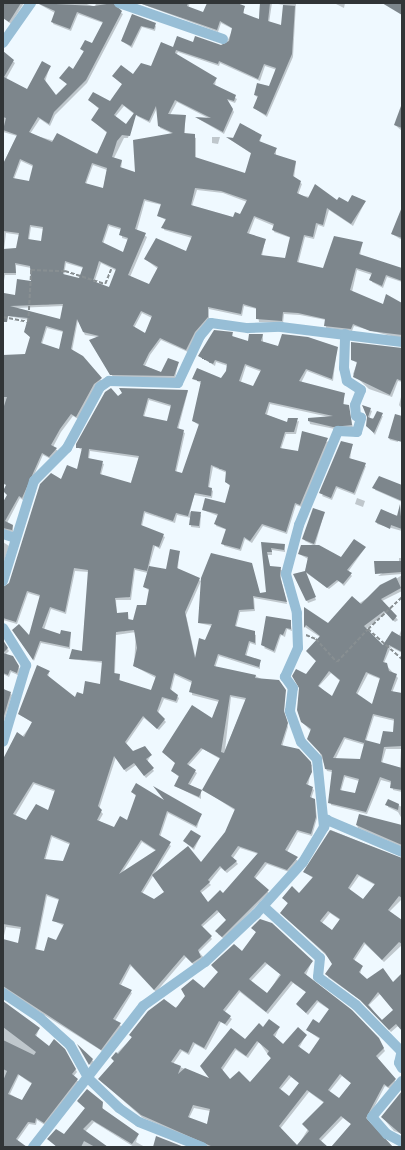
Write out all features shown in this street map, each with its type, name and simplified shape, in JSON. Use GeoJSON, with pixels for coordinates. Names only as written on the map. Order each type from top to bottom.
{"type":"FeatureCollection","features":[{"type":"Feature","properties":{"kind":"street"},"geometry":{"type":"LineString","coordinates":[[3,43],[31,3]]}},
{"type":"Feature","properties":{"kind":"street"},"geometry":{"type":"LineString","coordinates":[[119,3],[223,39]]}},
{"type":"Feature","properties":{"kind":"street"},"geometry":{"type":"LineString","coordinates":[[3,582],[15,538],[34,480],[67,448],[100,387],[109,381],[178,383],[200,336],[211,323],[345,334],[402,342]]}},
{"type":"Feature","properties":{"kind":"street"},"geometry":{"type":"LineString","coordinates":[[324,827],[317,759],[301,742],[290,711],[293,688],[285,677],[298,648],[294,600],[286,574],[292,546],[338,432],[357,432],[361,418],[356,416],[355,405],[361,390],[348,381],[344,368],[345,334]]}},
{"type":"Feature","properties":{"kind":"street"},"geometry":{"type":"LineString","coordinates":[[3,534],[15,538]]}},
{"type":"Feature","properties":{"kind":"street"},"geometry":{"type":"LineString","coordinates":[[3,628],[26,665],[3,742]]}},
{"type":"Feature","properties":{"kind":"street"},"geometry":{"type":"LineString","coordinates":[[33,1147],[89,1079],[143,1006],[204,962],[263,906],[303,862],[327,820],[402,852]]}},
{"type":"Feature","properties":{"kind":"street"},"geometry":{"type":"LineString","coordinates":[[263,906],[320,958],[318,977],[356,1005],[401,1051],[402,1068]]}},
{"type":"Feature","properties":{"kind":"street"},"geometry":{"type":"LineString","coordinates":[[6,996],[70,1045],[89,1079],[139,1122],[202,1147]]}},
{"type":"Feature","properties":{"kind":"street"},"geometry":{"type":"LineString","coordinates":[[402,1081],[372,1118],[387,1134],[402,1142]]}},
{"type":"Feature","properties":{"kind":"path"},"geometry":{"type":"LineString","coordinates":[[3,317],[28,322],[30,270],[65,271],[105,284],[111,269]]}},
{"type":"Feature","properties":{"kind":"path"},"geometry":{"type":"LineString","coordinates":[[297,632],[316,640],[337,662],[402,596]]}},
{"type":"Feature","properties":{"kind":"path"},"geometry":{"type":"LineString","coordinates":[[368,629],[402,659]]}},
{"type":"Feature","properties":{"kind":"building"},"geometry":{"type":"Polygon","coordinates":[[[3,3],[21,3],[9,22],[3,18],[3,3]]]}},
{"type":"Feature","properties":{"kind":"building"},"geometry":{"type":"Polygon","coordinates":[[[37,3],[94,6],[113,3],[122,11],[86,80],[54,112],[49,124],[38,117],[29,132],[52,142],[57,133],[97,154],[107,132],[91,120],[99,108],[88,100],[93,92],[110,101],[122,84],[112,76],[121,65],[133,74],[141,63],[151,66],[161,42],[173,47],[177,36],[193,42],[195,36],[221,45],[229,41],[232,28],[220,21],[217,30],[139,3],[188,3],[187,6],[203,12],[207,3],[237,3],[245,6],[243,13],[259,19],[260,3],[270,3],[268,21],[281,25],[283,5],[295,6],[292,54],[266,115],[253,108],[258,96],[254,95],[257,83],[269,86],[276,68],[264,64],[258,79],[219,61],[218,64],[176,50],[175,53],[217,78],[213,84],[236,95],[234,101],[227,99],[233,109],[223,132],[195,117],[211,118],[175,100],[168,114],[186,115],[184,133],[195,134],[195,157],[245,173],[251,153],[226,137],[233,138],[240,123],[262,135],[259,141],[277,148],[274,154],[296,161],[293,176],[301,181],[297,193],[308,198],[315,184],[337,200],[339,197],[348,202],[352,195],[366,201],[351,224],[327,208],[323,225],[316,223],[313,237],[304,235],[297,262],[323,268],[334,236],[363,242],[359,254],[402,268],[402,281],[386,275],[382,286],[369,280],[372,273],[356,268],[350,290],[383,304],[386,294],[402,303],[402,335],[370,331],[353,324],[351,329],[324,326],[325,319],[298,313],[283,312],[282,321],[256,319],[256,308],[243,304],[241,314],[208,307],[208,317],[195,332],[186,350],[160,338],[149,353],[143,365],[161,372],[168,358],[179,362],[174,376],[110,375],[89,340],[99,336],[83,332],[77,319],[71,349],[83,356],[102,378],[94,384],[76,417],[71,414],[60,429],[51,445],[57,448],[49,457],[42,453],[22,498],[19,496],[5,521],[13,525],[12,530],[3,528],[3,502],[7,495],[3,491],[6,485],[3,483],[3,409],[7,397],[3,397],[3,355],[25,354],[30,337],[24,332],[28,318],[8,316],[7,322],[3,322],[3,298],[4,293],[15,295],[17,279],[31,281],[30,266],[15,263],[16,273],[3,273],[3,249],[16,248],[19,233],[3,231],[3,164],[17,135],[3,130],[6,118],[3,117],[3,51],[14,60],[4,77],[27,89],[42,61],[51,66],[44,79],[56,95],[67,84],[59,78],[69,66],[73,69],[84,51],[80,49],[85,40],[92,43],[103,22],[77,12],[70,29],[51,22],[55,11],[37,3]],[[122,104],[114,115],[126,124],[134,113],[122,104]],[[156,106],[149,121],[136,115],[130,136],[122,135],[117,141],[112,157],[122,160],[120,167],[135,172],[133,140],[173,133],[158,126],[156,106]],[[20,159],[13,178],[29,181],[33,165],[20,159]],[[92,163],[85,183],[103,188],[107,168],[92,163]],[[195,188],[191,205],[233,217],[235,212],[240,214],[247,200],[221,191],[195,188]],[[144,199],[135,229],[146,233],[128,275],[149,284],[158,267],[144,259],[156,238],[186,251],[192,236],[161,228],[166,219],[157,216],[161,204],[144,199]],[[254,216],[247,233],[266,239],[261,255],[285,258],[290,237],[272,230],[274,224],[254,216]],[[108,224],[102,242],[123,252],[128,238],[119,235],[121,228],[108,224]],[[30,225],[28,239],[41,241],[43,227],[30,225]],[[65,261],[63,274],[79,278],[83,267],[65,261]],[[99,261],[93,281],[109,287],[116,269],[99,261]],[[63,304],[10,306],[60,319],[63,304]],[[141,311],[133,326],[145,333],[152,316],[141,311]],[[46,326],[41,343],[59,349],[63,331],[46,326]]]}},
{"type":"Feature","properties":{"kind":"building"},"geometry":{"type":"Polygon","coordinates":[[[382,3],[402,3],[402,15],[382,3]]]}},
{"type":"Feature","properties":{"kind":"building"},"geometry":{"type":"Polygon","coordinates":[[[132,14],[156,23],[154,29],[141,26],[131,46],[121,41],[132,14]]]}},
{"type":"Feature","properties":{"kind":"building"},"geometry":{"type":"Polygon","coordinates":[[[401,106],[402,107],[402,128],[394,125],[401,106]]]}},
{"type":"Feature","properties":{"kind":"building"},"geometry":{"type":"Polygon","coordinates":[[[402,207],[402,238],[391,234],[402,207]]]}},
{"type":"Feature","properties":{"kind":"building"},"geometry":{"type":"Polygon","coordinates":[[[214,330],[233,332],[232,336],[248,341],[249,334],[263,334],[261,341],[278,346],[282,334],[308,337],[338,347],[332,379],[306,369],[299,381],[345,393],[343,404],[349,405],[352,425],[333,427],[308,421],[308,418],[333,416],[269,402],[265,414],[287,422],[288,418],[298,418],[294,432],[285,432],[280,448],[298,451],[302,431],[328,438],[300,505],[295,503],[286,532],[262,524],[250,541],[244,537],[240,549],[221,544],[226,529],[214,524],[218,514],[202,510],[205,498],[225,503],[230,485],[225,482],[226,471],[211,465],[208,487],[212,488],[211,496],[195,493],[188,516],[176,513],[173,521],[144,511],[141,525],[164,534],[159,547],[153,545],[147,571],[134,568],[130,597],[115,598],[117,613],[128,612],[128,619],[133,620],[137,605],[146,605],[149,589],[143,587],[149,566],[166,569],[170,549],[180,551],[177,568],[200,578],[185,612],[195,658],[199,638],[205,640],[212,624],[198,623],[201,578],[211,553],[252,563],[260,593],[266,592],[261,542],[285,544],[284,550],[271,548],[272,552],[267,552],[270,566],[281,567],[280,576],[287,602],[253,596],[254,609],[239,610],[235,626],[255,631],[255,643],[249,641],[245,655],[261,660],[259,667],[218,654],[214,666],[256,675],[255,678],[279,680],[286,690],[284,711],[288,723],[281,745],[299,749],[311,762],[312,772],[306,784],[313,787],[310,797],[315,799],[316,817],[311,834],[297,830],[285,850],[298,857],[287,870],[265,862],[254,877],[269,890],[222,937],[215,931],[226,920],[217,910],[201,925],[212,936],[198,950],[201,957],[192,963],[184,955],[154,990],[130,964],[119,984],[132,990],[113,1019],[121,1023],[101,1050],[3,986],[3,939],[18,943],[21,927],[3,924],[3,759],[17,732],[24,737],[32,722],[18,714],[37,665],[50,671],[47,675],[75,697],[77,692],[83,694],[85,681],[100,684],[102,661],[69,659],[72,649],[82,651],[88,570],[74,568],[65,612],[50,607],[42,628],[60,634],[61,630],[71,632],[69,647],[40,641],[33,660],[12,630],[19,624],[29,635],[40,595],[27,591],[16,622],[3,618],[3,587],[9,583],[40,484],[51,473],[61,479],[67,465],[77,469],[82,448],[76,448],[76,444],[105,392],[111,388],[118,396],[122,393],[119,388],[188,390],[177,428],[184,430],[175,471],[182,473],[199,424],[192,421],[201,381],[192,379],[197,368],[221,378],[226,371],[227,364],[215,360],[213,364],[198,356],[214,330]],[[245,364],[239,381],[253,386],[261,370],[245,364]],[[148,398],[143,416],[167,421],[171,405],[148,398]],[[89,449],[88,458],[103,461],[100,474],[131,483],[139,456],[89,449]],[[134,630],[116,632],[114,673],[120,674],[119,680],[151,690],[156,676],[133,666],[137,648],[134,630]],[[174,673],[170,689],[178,695],[176,701],[162,697],[157,711],[165,719],[157,729],[143,716],[125,742],[133,751],[145,746],[152,755],[146,759],[154,768],[144,776],[134,763],[124,770],[114,756],[98,806],[102,810],[97,820],[114,827],[120,816],[127,820],[136,795],[131,792],[136,783],[164,800],[153,786],[202,814],[196,826],[167,811],[159,835],[171,842],[141,892],[154,899],[164,892],[152,875],[188,846],[201,862],[225,832],[235,809],[202,790],[199,797],[174,786],[179,776],[171,771],[175,763],[162,752],[192,705],[212,718],[219,700],[189,692],[192,681],[174,673]],[[230,695],[221,752],[224,753],[246,698],[230,695]],[[201,748],[187,764],[196,770],[188,784],[202,790],[220,758],[201,748]],[[33,782],[13,814],[26,820],[36,804],[48,810],[55,790],[33,782]],[[51,835],[44,859],[63,861],[70,843],[51,835]],[[141,840],[119,874],[156,850],[141,840]],[[238,846],[231,856],[237,861],[225,871],[220,866],[208,880],[210,882],[200,891],[208,902],[220,890],[223,893],[258,853],[238,846]],[[46,894],[35,949],[44,951],[48,937],[56,940],[64,924],[52,921],[59,899],[46,894]]]}},
{"type":"Feature","properties":{"kind":"building"},"geometry":{"type":"Polygon","coordinates":[[[351,342],[402,348],[402,381],[397,379],[390,395],[353,377],[357,362],[351,360],[351,342]]]}},
{"type":"Feature","properties":{"kind":"building"},"geometry":{"type":"Polygon","coordinates":[[[362,405],[371,408],[368,417],[373,419],[377,411],[383,413],[374,433],[366,426],[367,417],[362,405]]]}},
{"type":"Feature","properties":{"kind":"building"},"geometry":{"type":"Polygon","coordinates":[[[395,414],[402,416],[402,442],[388,438],[395,414]]]}},
{"type":"Feature","properties":{"kind":"building"},"geometry":{"type":"Polygon","coordinates":[[[341,441],[353,444],[349,458],[366,463],[354,493],[336,486],[331,498],[319,493],[341,441]]]}},
{"type":"Feature","properties":{"kind":"building"},"geometry":{"type":"Polygon","coordinates":[[[379,476],[402,485],[402,501],[372,488],[379,476]]]}},
{"type":"Feature","properties":{"kind":"building"},"geometry":{"type":"Polygon","coordinates":[[[400,504],[402,529],[391,525],[390,529],[375,522],[381,509],[397,516],[400,504]]]}},
{"type":"Feature","properties":{"kind":"building"},"geometry":{"type":"Polygon","coordinates":[[[313,508],[325,512],[314,544],[302,539],[313,508]]]}},
{"type":"Feature","properties":{"kind":"building"},"geometry":{"type":"Polygon","coordinates":[[[191,511],[201,512],[199,526],[189,525],[191,511]]]}},
{"type":"Feature","properties":{"kind":"building"},"geometry":{"type":"Polygon","coordinates":[[[354,539],[366,547],[347,570],[352,573],[343,584],[337,580],[327,588],[306,572],[316,597],[306,601],[293,574],[305,571],[308,557],[298,554],[301,545],[319,545],[341,557],[354,539]]]}},
{"type":"Feature","properties":{"kind":"building"},"geometry":{"type":"Polygon","coordinates":[[[374,561],[402,561],[402,572],[375,574],[374,561]]]}},
{"type":"Feature","properties":{"kind":"building"},"geometry":{"type":"Polygon","coordinates":[[[396,577],[401,588],[381,599],[397,616],[393,621],[384,611],[364,626],[383,645],[392,631],[402,637],[402,652],[389,645],[383,662],[387,663],[389,671],[397,674],[391,691],[402,693],[402,746],[384,747],[381,762],[402,768],[402,790],[390,788],[391,781],[380,777],[366,812],[328,803],[332,770],[325,769],[322,755],[307,739],[311,729],[301,722],[297,710],[299,688],[292,676],[296,669],[306,674],[316,661],[306,651],[320,636],[306,625],[304,628],[304,607],[328,623],[352,596],[361,604],[380,585],[396,577]],[[329,671],[318,686],[332,696],[340,680],[329,671]],[[366,672],[356,693],[372,704],[380,678],[366,672]],[[373,714],[364,743],[344,737],[333,758],[360,759],[365,740],[380,744],[383,731],[393,732],[394,719],[373,714]],[[344,775],[340,790],[355,793],[359,779],[344,775]]]}},
{"type":"Feature","properties":{"kind":"building"},"geometry":{"type":"Polygon","coordinates":[[[266,616],[291,620],[291,629],[286,628],[283,635],[280,634],[274,651],[261,645],[266,616]]]}},
{"type":"Feature","properties":{"kind":"building"},"geometry":{"type":"Polygon","coordinates":[[[3,640],[8,648],[3,653],[3,640]]]}},
{"type":"Feature","properties":{"kind":"building"},"geometry":{"type":"Polygon","coordinates":[[[3,653],[13,656],[19,666],[17,673],[10,670],[8,675],[3,673],[3,653]]]}},
{"type":"Feature","properties":{"kind":"building"},"geometry":{"type":"Polygon","coordinates":[[[3,689],[11,692],[3,719],[3,689]]]}},
{"type":"Feature","properties":{"kind":"building"},"geometry":{"type":"Polygon","coordinates":[[[388,799],[399,804],[398,810],[385,805],[388,799]]]}},
{"type":"Feature","properties":{"kind":"building"},"geometry":{"type":"Polygon","coordinates":[[[359,814],[402,825],[402,845],[356,825],[359,814]]]}},
{"type":"Feature","properties":{"kind":"building"},"geometry":{"type":"Polygon","coordinates":[[[191,830],[201,836],[193,848],[183,841],[191,830]]]}},
{"type":"Feature","properties":{"kind":"building"},"geometry":{"type":"Polygon","coordinates":[[[330,830],[402,858],[402,898],[399,896],[388,910],[402,920],[402,944],[399,942],[382,960],[364,942],[353,959],[363,966],[359,972],[367,979],[383,968],[393,982],[402,973],[402,1031],[396,1024],[389,1030],[360,1000],[325,974],[332,964],[325,953],[280,913],[288,903],[282,898],[292,886],[299,893],[313,877],[303,872],[330,830]],[[357,874],[348,888],[363,899],[375,884],[357,874]],[[328,911],[320,921],[332,930],[340,919],[328,911]],[[378,992],[368,1005],[382,1020],[393,1010],[378,992]]]}},
{"type":"Feature","properties":{"kind":"building"},"geometry":{"type":"Polygon","coordinates":[[[260,919],[272,923],[313,961],[304,973],[352,1010],[379,1038],[384,1048],[376,1056],[396,1079],[388,1087],[384,1084],[366,1118],[393,1147],[331,1147],[351,1124],[341,1116],[319,1139],[328,1147],[213,1147],[141,1115],[98,1079],[114,1061],[111,1058],[116,1052],[118,1054],[132,1037],[129,1035],[148,1011],[164,999],[176,1008],[185,996],[181,989],[193,979],[204,988],[218,972],[211,965],[234,944],[242,951],[256,932],[251,928],[260,919]],[[265,962],[249,979],[267,993],[281,975],[265,962]],[[291,981],[266,1012],[239,990],[223,1010],[231,1016],[225,1024],[219,1021],[204,1048],[193,1042],[188,1053],[180,1049],[171,1062],[181,1066],[178,1074],[185,1068],[209,1078],[200,1066],[231,1028],[245,1039],[259,1023],[263,1027],[269,1019],[280,1027],[273,1035],[283,1044],[298,1027],[307,1035],[298,1046],[309,1054],[320,1038],[306,1030],[313,1019],[319,1023],[329,1009],[317,1000],[306,1013],[296,1004],[306,992],[291,981]],[[257,1041],[246,1056],[235,1048],[221,1068],[230,1079],[239,1071],[250,1082],[271,1058],[267,1054],[269,1051],[257,1041]],[[340,1074],[328,1090],[339,1098],[351,1083],[340,1074]],[[289,1075],[279,1088],[289,1096],[299,1083],[289,1075]],[[307,1090],[279,1126],[297,1145],[309,1131],[302,1124],[324,1102],[307,1090]],[[193,1105],[188,1117],[207,1124],[210,1109],[193,1105]]]}},
{"type":"Feature","properties":{"kind":"building"},"geometry":{"type":"Polygon","coordinates":[[[3,1001],[40,1028],[35,1035],[49,1046],[54,1039],[65,1049],[76,1069],[72,1074],[78,1079],[44,1123],[36,1118],[35,1123],[28,1122],[16,1139],[27,1147],[3,1147],[3,1081],[7,1071],[3,1069],[3,1040],[34,1055],[36,1052],[3,1027],[3,1001]],[[18,1074],[8,1094],[22,1100],[32,1083],[18,1074]]]}},
{"type":"Feature","properties":{"kind":"building"},"geometry":{"type":"Polygon","coordinates":[[[77,1044],[93,1059],[89,1065],[77,1044]]]}},
{"type":"Feature","properties":{"kind":"building"},"geometry":{"type":"Polygon","coordinates":[[[87,1089],[103,1102],[102,1108],[139,1134],[132,1144],[92,1120],[83,1129],[108,1147],[95,1147],[84,1141],[81,1147],[57,1147],[47,1139],[56,1129],[64,1134],[85,1108],[77,1101],[87,1089]]]}},
{"type":"Feature","properties":{"kind":"building"},"geometry":{"type":"Polygon","coordinates":[[[402,1091],[402,1135],[381,1117],[402,1091]]]}},
{"type":"Feature","properties":{"kind":"building"},"geometry":{"type":"Polygon","coordinates":[[[156,1136],[184,1147],[153,1147],[156,1136]]]}}]}
